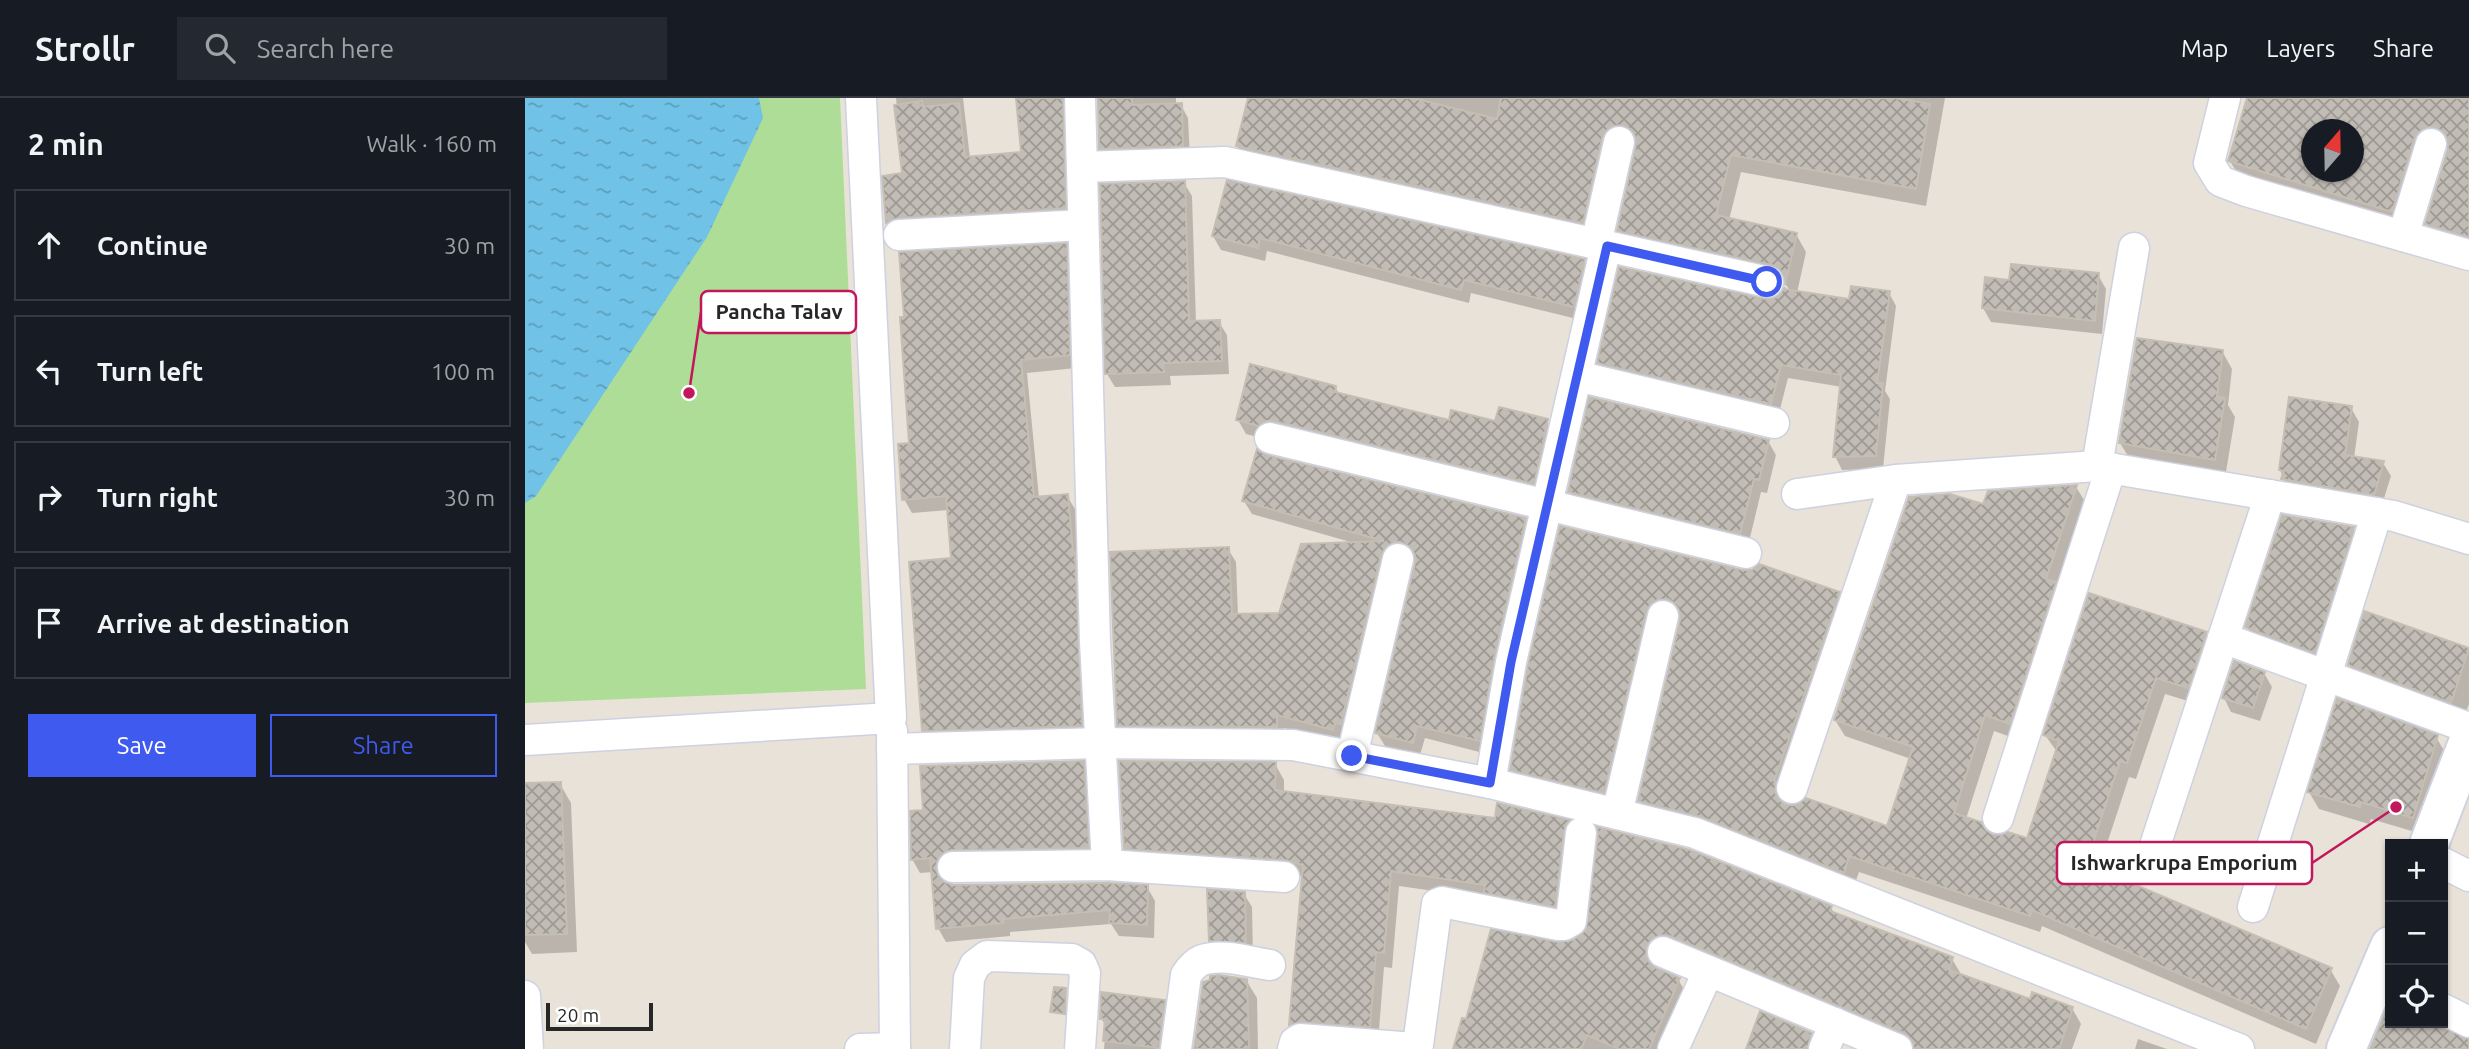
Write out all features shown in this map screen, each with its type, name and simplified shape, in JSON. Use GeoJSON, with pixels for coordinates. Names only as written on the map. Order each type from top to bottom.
{"type":"FeatureCollection","features":[{"type":"Feature","properties":{"kind":"street"},"geometry":{"type":"LineString","coordinates":[[860,1049],[895,1048],[891,718],[861,98]]}},
{"type":"Feature","properties":{"kind":"street"},"geometry":{"type":"LineString","coordinates":[[1080,98],[1099,743],[1107,865]]}},
{"type":"Feature","properties":{"kind":"street"},"geometry":{"type":"LineString","coordinates":[[2225,98],[2209,163],[2220,181],[2246,191],[2469,254]]}},
{"type":"Feature","properties":{"kind":"street"},"geometry":{"type":"LineString","coordinates":[[1490,783],[1511,662],[1577,376],[1619,142]]}},
{"type":"Feature","properties":{"kind":"street"},"geometry":{"type":"LineString","coordinates":[[2403,236],[2431,144]]}},
{"type":"Feature","properties":{"kind":"street"},"geometry":{"type":"LineString","coordinates":[[1082,167],[1225,162],[1767,282]]}},
{"type":"Feature","properties":{"kind":"street"},"geometry":{"type":"LineString","coordinates":[[899,235],[1083,225]]}},
{"type":"Feature","properties":{"kind":"street"},"geometry":{"type":"LineString","coordinates":[[1998,818],[2104,467],[2134,248]]}},
{"type":"Feature","properties":{"kind":"street"},"geometry":{"type":"LineString","coordinates":[[1577,376],[1774,423]]}},
{"type":"Feature","properties":{"kind":"street"},"geometry":{"type":"LineString","coordinates":[[1271,438],[1746,553]]}},
{"type":"Feature","properties":{"kind":"street"},"geometry":{"type":"LineString","coordinates":[[1797,494],[1896,480],[2104,467],[2377,513],[2469,539]]}},
{"type":"Feature","properties":{"kind":"street"},"geometry":{"type":"LineString","coordinates":[[1792,788],[1896,480]]}},
{"type":"Feature","properties":{"kind":"street"},"geometry":{"type":"LineString","coordinates":[[2150,861],[2270,495]]}},
{"type":"Feature","properties":{"kind":"street"},"geometry":{"type":"LineString","coordinates":[[2253,907],[2377,513]]}},
{"type":"Feature","properties":{"kind":"street"},"geometry":{"type":"LineString","coordinates":[[1352,756],[1398,559]]}},
{"type":"Feature","properties":{"kind":"street"},"geometry":{"type":"LineString","coordinates":[[1618,814],[1663,616]]}},
{"type":"Feature","properties":{"kind":"street"},"geometry":{"type":"LineString","coordinates":[[2223,638],[2469,729]]}},
{"type":"Feature","properties":{"kind":"street"},"geometry":{"type":"LineString","coordinates":[[525,740],[891,718]]}},
{"type":"Feature","properties":{"kind":"street"},"geometry":{"type":"LineString","coordinates":[[2431,839],[2469,740]]}},
{"type":"Feature","properties":{"kind":"street"},"geometry":{"type":"LineString","coordinates":[[892,749],[1099,743],[1293,745],[1490,783],[1695,833],[2239,1049]]}},
{"type":"Feature","properties":{"kind":"street"},"geometry":{"type":"LineString","coordinates":[[1293,1049],[1295,1042],[1300,1039],[1414,1048],[1418,1045],[1437,904],[1442,902],[1558,925],[1568,924],[1571,921],[1581,833]]}},
{"type":"Feature","properties":{"kind":"street"},"geometry":{"type":"LineString","coordinates":[[953,867],[1107,865],[1284,877]]}},
{"type":"Feature","properties":{"kind":"street"},"geometry":{"type":"LineString","coordinates":[[2448,866],[2469,876]]}},
{"type":"Feature","properties":{"kind":"street"},"geometry":{"type":"LineString","coordinates":[[1663,952],[1708,972],[1829,1036],[1897,1049]]}},
{"type":"Feature","properties":{"kind":"street"},"geometry":{"type":"LineString","coordinates":[[965,1049],[969,978],[975,965],[986,956],[1072,959],[1081,964],[1085,973],[1080,1049]]}},
{"type":"Feature","properties":{"kind":"street"},"geometry":{"type":"LineString","coordinates":[[1175,1049],[1186,975],[1192,967],[1203,960],[1221,958],[1270,965]]}},
{"type":"Feature","properties":{"kind":"street"},"geometry":{"type":"LineString","coordinates":[[2346,1049],[2385,970]]}},
{"type":"Feature","properties":{"kind":"street"},"geometry":{"type":"LineString","coordinates":[[1674,1049],[1708,972]]}},
{"type":"Feature","properties":{"kind":"street"},"geometry":{"type":"LineString","coordinates":[[525,996],[528,1049]]}},
{"type":"Feature","properties":{"kind":"street"},"geometry":{"type":"LineString","coordinates":[[2448,1012],[2469,1022]]}},
{"type":"Feature","properties":{"kind":"green space"},"geometry":{"type":"Polygon","coordinates":[[[525,98],[840,98],[866,689],[525,703],[525,98]]]}},
{"type":"Feature","properties":{"kind":"water"},"geometry":{"type":"Polygon","coordinates":[[[525,98],[759,98],[763,118],[707,237],[536,496],[525,503],[525,98]]]}},
{"type":"Feature","properties":{"kind":"building"},"geometry":{"type":"Polygon","coordinates":[[[1016,98],[1063,98],[1066,208],[898,218],[886,223],[882,176],[902,173],[894,105],[922,101],[923,107],[959,103],[965,157],[1021,152],[1016,98]]]}},
{"type":"Feature","properties":{"kind":"building"},"geometry":{"type":"Polygon","coordinates":[[[1098,98],[1132,98],[1132,105],[1182,103],[1183,146],[1099,149],[1098,98]]]}},
{"type":"Feature","properties":{"kind":"building"},"geometry":{"type":"Polygon","coordinates":[[[1248,98],[1413,98],[1497,119],[1501,98],[1896,98],[1930,104],[1916,189],[1731,155],[1716,215],[1797,233],[1785,285],[1784,276],[1772,265],[1617,231],[1636,145],[1635,136],[1623,125],[1613,126],[1602,138],[1583,223],[1236,146],[1248,98]]]}},
{"type":"Feature","properties":{"kind":"building"},"geometry":{"type":"Polygon","coordinates":[[[2247,98],[2469,98],[2469,237],[2425,224],[2448,149],[2448,139],[2435,127],[2419,132],[2414,139],[2392,212],[2228,161],[2247,98]]]}},
{"type":"Feature","properties":{"kind":"building"},"geometry":{"type":"Polygon","coordinates":[[[1227,180],[1585,259],[1574,307],[1464,280],[1461,290],[1260,238],[1258,248],[1212,236],[1227,180]]]}},
{"type":"Feature","properties":{"kind":"building"},"geometry":{"type":"Polygon","coordinates":[[[1185,181],[1189,321],[1220,320],[1222,361],[1163,363],[1164,372],[1105,374],[1100,184],[1185,181]]]}},
{"type":"Feature","properties":{"kind":"building"},"geometry":{"type":"Polygon","coordinates":[[[1067,243],[1070,355],[1021,360],[1034,497],[1068,494],[1075,552],[1082,726],[922,731],[909,562],[951,558],[946,496],[902,500],[898,444],[909,443],[900,317],[904,317],[899,252],[1067,243]]]}},
{"type":"Feature","properties":{"kind":"building"},"geometry":{"type":"Polygon","coordinates":[[[2011,264],[2099,273],[2095,321],[1982,308],[1985,277],[2009,280],[2011,264]]]}},
{"type":"Feature","properties":{"kind":"building"},"geometry":{"type":"Polygon","coordinates":[[[1619,267],[1765,299],[1774,298],[1785,287],[1784,289],[1849,299],[1851,286],[1890,291],[1877,383],[1883,383],[1876,456],[1833,457],[1841,375],[1781,365],[1771,404],[1597,363],[1619,267]]]}},
{"type":"Feature","properties":{"kind":"building"},"geometry":{"type":"Polygon","coordinates":[[[2137,338],[2223,350],[2217,396],[2225,398],[2215,460],[2119,443],[2137,338]]]}},
{"type":"Feature","properties":{"kind":"building"},"geometry":{"type":"Polygon","coordinates":[[[1250,364],[1336,386],[1335,392],[1449,420],[1451,410],[1495,421],[1499,407],[1548,419],[1534,484],[1274,421],[1266,421],[1258,426],[1236,420],[1250,364]]]}},
{"type":"Feature","properties":{"kind":"building"},"geometry":{"type":"Polygon","coordinates":[[[1589,397],[1769,440],[1759,480],[1754,479],[1740,534],[1568,492],[1589,397]]]}},
{"type":"Feature","properties":{"kind":"building"},"geometry":{"type":"Polygon","coordinates":[[[2289,397],[2352,406],[2345,455],[2384,461],[2374,495],[2281,479],[2284,471],[2279,470],[2289,397]]]}},
{"type":"Feature","properties":{"kind":"building"},"geometry":{"type":"Polygon","coordinates":[[[1257,449],[1266,455],[1526,518],[1494,658],[1480,741],[1417,726],[1413,743],[1375,733],[1415,563],[1415,555],[1410,547],[1401,542],[1394,542],[1386,547],[1381,555],[1341,724],[1335,723],[1333,730],[1277,715],[1277,727],[1117,726],[1110,552],[1229,547],[1232,614],[1279,613],[1301,544],[1384,541],[1242,501],[1257,449]]]}},
{"type":"Feature","properties":{"kind":"building"},"geometry":{"type":"Polygon","coordinates":[[[2077,485],[2046,579],[2056,582],[2010,724],[1985,715],[1954,813],[1981,822],[1992,834],[2001,835],[2008,832],[2027,838],[2059,741],[2043,735],[2089,593],[2207,632],[2188,688],[2156,678],[2127,763],[2120,761],[2086,864],[2332,968],[2306,1029],[2032,910],[2030,916],[1849,856],[1844,873],[1701,817],[1638,801],[1680,620],[1679,610],[1668,599],[1657,600],[1646,612],[1604,793],[1510,770],[1528,665],[1560,526],[1742,570],[1752,570],[1759,564],[1840,592],[1774,781],[1775,792],[1779,800],[1787,805],[1796,805],[1806,798],[1887,826],[1913,747],[1834,720],[1909,497],[1950,494],[1983,504],[1988,491],[2077,485]]]}},
{"type":"Feature","properties":{"kind":"building"},"geometry":{"type":"Polygon","coordinates":[[[2282,515],[2354,527],[2315,653],[2245,627],[2282,515]]]}},
{"type":"Feature","properties":{"kind":"building"},"geometry":{"type":"Polygon","coordinates":[[[2364,611],[2469,648],[2451,703],[2348,665],[2364,611]]]}},
{"type":"Feature","properties":{"kind":"building"},"geometry":{"type":"Polygon","coordinates":[[[2234,661],[2265,672],[2253,708],[2222,698],[2234,661]]]}},
{"type":"Feature","properties":{"kind":"building"},"geometry":{"type":"Polygon","coordinates":[[[2337,698],[2438,735],[2413,818],[2361,802],[2360,807],[2307,792],[2337,698]]]}},
{"type":"Feature","properties":{"kind":"building"},"geometry":{"type":"Polygon","coordinates":[[[1084,761],[1089,848],[952,850],[938,858],[938,875],[944,882],[953,885],[1148,885],[1147,925],[1109,923],[1110,910],[1003,919],[1003,923],[936,929],[930,858],[911,860],[910,811],[923,810],[920,766],[1084,761]]]}},
{"type":"Feature","properties":{"kind":"building"},"geometry":{"type":"Polygon","coordinates":[[[1119,761],[1276,762],[1275,790],[1495,818],[1497,803],[1570,820],[1564,831],[1555,907],[1484,893],[1485,885],[1391,871],[1384,953],[1376,952],[1370,1027],[1301,1022],[1289,1025],[1303,865],[1285,860],[1124,849],[1119,761]]]}},
{"type":"Feature","properties":{"kind":"building"},"geometry":{"type":"Polygon","coordinates":[[[561,782],[567,934],[525,935],[525,783],[561,782]]]}},
{"type":"Feature","properties":{"kind":"building"},"geometry":{"type":"Polygon","coordinates":[[[1597,827],[1690,850],[1832,906],[1830,911],[1953,957],[1949,970],[2030,999],[2032,992],[2073,1007],[2059,1049],[1914,1049],[1911,1039],[1904,1033],[1670,936],[1661,935],[1653,938],[1647,945],[1649,962],[1656,968],[1680,978],[1649,1049],[1619,1049],[1587,1035],[1581,1049],[1453,1049],[1462,1018],[1466,1019],[1491,929],[1558,942],[1573,940],[1586,930],[1597,827]]]}},
{"type":"Feature","properties":{"kind":"building"},"geometry":{"type":"Polygon","coordinates":[[[1207,889],[1245,892],[1246,943],[1209,941],[1207,889]]]}},
{"type":"Feature","properties":{"kind":"building"},"geometry":{"type":"Polygon","coordinates":[[[1210,976],[1247,979],[1249,1049],[1194,1049],[1203,982],[1210,980],[1210,976]]]}},
{"type":"Feature","properties":{"kind":"building"},"geometry":{"type":"Polygon","coordinates":[[[1054,987],[1066,988],[1065,1014],[1050,1012],[1054,987]]]}},
{"type":"Feature","properties":{"kind":"building"},"geometry":{"type":"Polygon","coordinates":[[[1101,992],[1165,1000],[1159,1048],[1103,1041],[1105,1019],[1100,1019],[1101,992]]]}},
{"type":"Feature","properties":{"kind":"building"},"geometry":{"type":"Polygon","coordinates":[[[1760,1011],[1812,1033],[1807,1049],[1746,1049],[1760,1011]]]}},
{"type":"Feature","properties":{"kind":"building"},"geometry":{"type":"Polygon","coordinates":[[[2385,1013],[2385,1028],[2444,1028],[2469,1039],[2469,1049],[2370,1049],[2385,1013]]]}},
{"type":"Feature","properties":{"kind":"place","name":"Pancha Talav"},"geometry":{"type":"Point","coordinates":[689,393]}},
{"type":"Feature","properties":{"kind":"place","name":"Ishwarkrupa Emporium"},"geometry":{"type":"Point","coordinates":[2396,807]}},
{"type":"Feature","properties":{"kind":"route"},"geometry":{"type":"LineString","coordinates":[[1352,756],[1490,783],[1511,662],[1607,246],[1767,282]]}}]}
